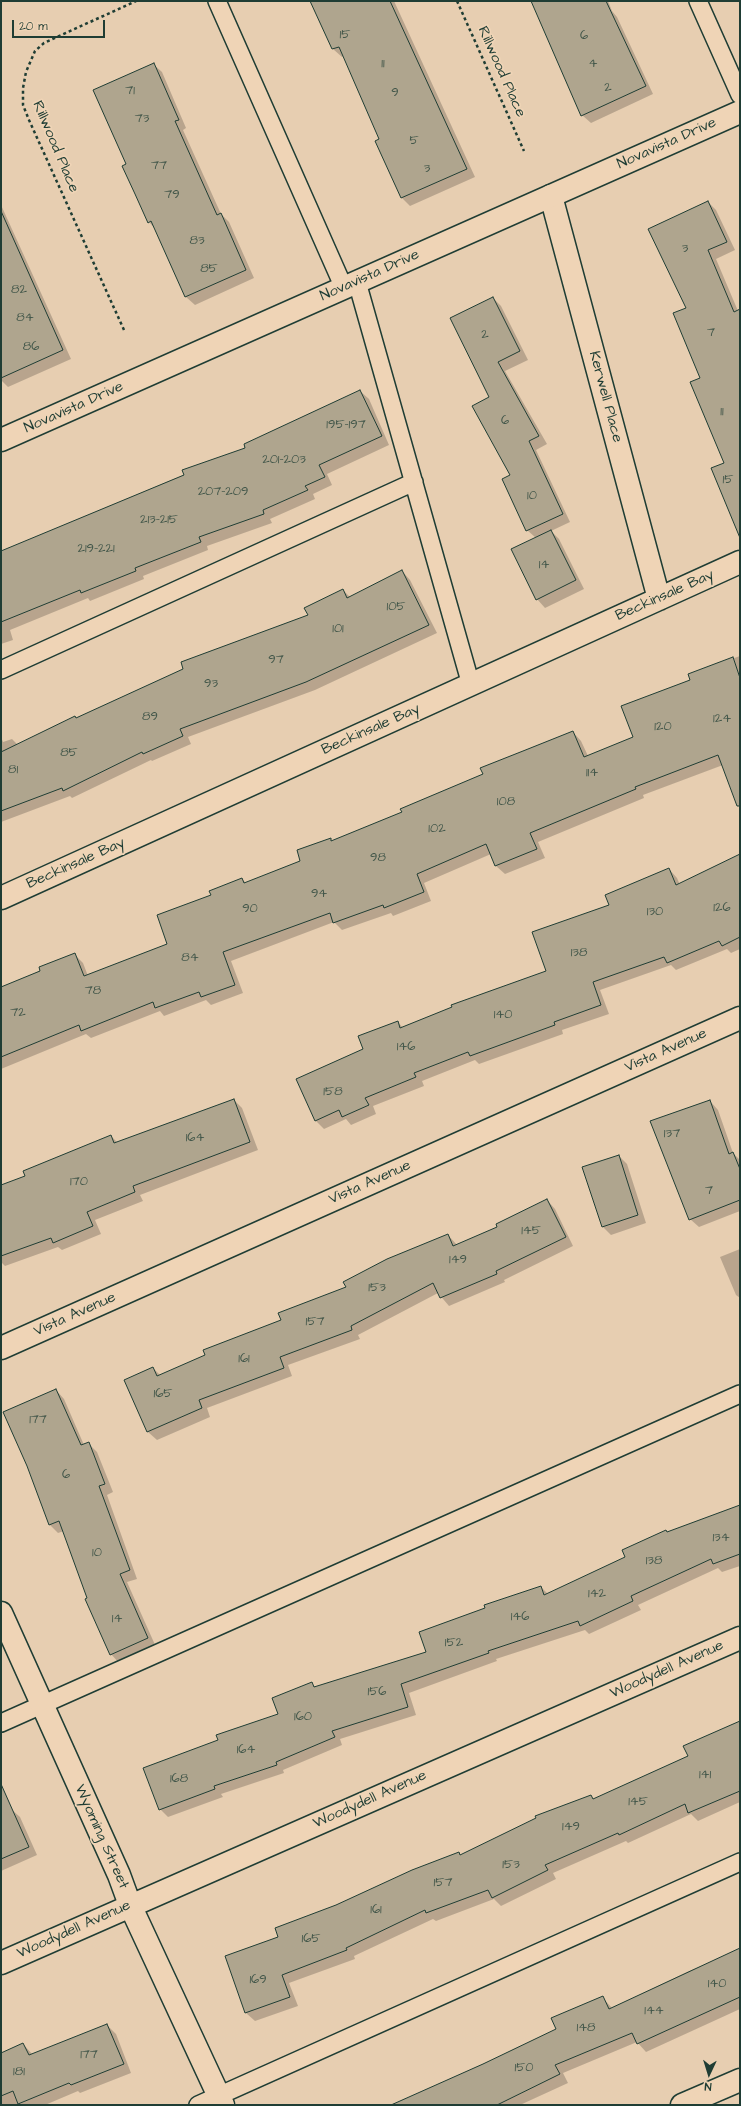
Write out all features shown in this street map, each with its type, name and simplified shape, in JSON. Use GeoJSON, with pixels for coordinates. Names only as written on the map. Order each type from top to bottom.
{"type":"FeatureCollection","features":[{"type":"Feature","properties":{"kind":"street","name":"Novavista Drive"},"geometry":{"type":"LineString","coordinates":[[1,440],[740,112]]}},
{"type":"Feature","properties":{"kind":"street","name":"Kerwell Place"},"geometry":{"type":"LineString","coordinates":[[551,196],[659,599]]}},
{"type":"Feature","properties":{"kind":"street","name":"Beckinsale Bay"},"geometry":{"type":"LineString","coordinates":[[1,898],[740,562]]}},
{"type":"Feature","properties":{"kind":"street","name":"Vista Avenue"},"geometry":{"type":"LineString","coordinates":[[1,1348],[740,1018]]}},
{"type":"Feature","properties":{"kind":"street","name":"Wyoming Street"},"geometry":{"type":"LineString","coordinates":[[1,1613],[119,1875],[130,1905],[221,2100]]}},
{"type":"Feature","properties":{"kind":"street","name":"Woodydell Avenue"},"geometry":{"type":"LineString","coordinates":[[1,1963],[740,1638]]}},
{"type":"Feature","properties":{"kind":"street"},"geometry":{"type":"LineString","coordinates":[[682,2105],[740,2080]]}},
{"type":"Feature","properties":{"kind":"lane"},"geometry":{"type":"LineString","coordinates":[[217,1],[351,285],[414,482],[471,685]]}},
{"type":"Feature","properties":{"kind":"lane"},"geometry":{"type":"LineString","coordinates":[[698,1],[740,95]]}},
{"type":"Feature","properties":{"kind":"lane"},"geometry":{"type":"LineString","coordinates":[[1,670],[414,482]]}},
{"type":"Feature","properties":{"kind":"lane"},"geometry":{"type":"LineString","coordinates":[[1,1723],[740,1394]]}},
{"type":"Feature","properties":{"kind":"lane"},"geometry":{"type":"LineString","coordinates":[[198,2105],[221,2100],[740,1862]]}},
{"type":"Feature","properties":{"kind":"path","name":"Rillwood Place"},"geometry":{"type":"LineString","coordinates":[[124,330],[29,120],[23,105],[23,88],[26,72],[35,51],[44,43],[136,1]]}},
{"type":"Feature","properties":{"kind":"path","name":"Rillwood Place"},"geometry":{"type":"LineString","coordinates":[[457,1],[524,151]]}},
{"type":"Feature","properties":{"kind":"building"},"geometry":{"type":"Polygon","coordinates":[[[310,1],[390,1],[467,169],[401,198],[375,141],[379,139],[339,47],[332,49],[310,1]]]}},
{"type":"Feature","properties":{"kind":"building"},"geometry":{"type":"Polygon","coordinates":[[[531,1],[606,1],[646,86],[581,116],[531,1]]]}},
{"type":"Feature","properties":{"kind":"building"},"geometry":{"type":"Polygon","coordinates":[[[154,63],[179,120],[175,121],[217,215],[221,213],[246,270],[185,297],[151,221],[148,223],[122,166],[126,164],[93,90],[154,63]]]}},
{"type":"Feature","properties":{"kind":"building"},"geometry":{"type":"Polygon","coordinates":[[[708,201],[727,242],[708,250],[734,312],[740,309],[740,538],[711,468],[724,463],[690,382],[700,378],[673,313],[686,308],[648,229],[708,201]]]}},
{"type":"Feature","properties":{"kind":"building"},"geometry":{"type":"Polygon","coordinates":[[[1,211],[63,350],[1,378],[1,211]]]}},
{"type":"Feature","properties":{"kind":"building"},"geometry":{"type":"Polygon","coordinates":[[[493,297],[520,351],[498,362],[539,436],[529,441],[563,514],[526,531],[502,479],[510,475],[472,406],[489,397],[450,318],[493,297]]]}},
{"type":"Feature","properties":{"kind":"building"},"geometry":{"type":"Polygon","coordinates":[[[360,390],[382,436],[319,465],[325,477],[305,486],[308,490],[263,510],[264,514],[199,537],[201,542],[135,568],[136,571],[81,593],[80,590],[1,622],[1,551],[184,475],[182,470],[245,448],[244,444],[360,390]]]}},
{"type":"Feature","properties":{"kind":"building"},"geometry":{"type":"Polygon","coordinates":[[[551,530],[576,580],[536,600],[511,549],[551,530]]]}},
{"type":"Feature","properties":{"kind":"building"},"geometry":{"type":"Polygon","coordinates":[[[402,570],[429,625],[306,682],[180,729],[183,736],[143,754],[142,752],[63,791],[62,788],[1,811],[1,752],[75,716],[76,718],[183,669],[181,662],[308,615],[304,608],[343,589],[347,598],[402,570]]]}},
{"type":"Feature","properties":{"kind":"building"},"geometry":{"type":"Polygon","coordinates":[[[733,657],[740,678],[740,806],[737,806],[718,755],[635,787],[636,789],[530,833],[537,849],[495,866],[486,844],[417,874],[424,892],[384,908],[383,905],[333,923],[330,913],[223,952],[235,985],[201,997],[199,992],[155,1008],[153,1002],[81,1031],[79,1025],[1,1057],[1,987],[40,971],[39,967],[75,953],[84,976],[167,944],[157,915],[211,895],[209,891],[242,878],[244,883],[300,861],[297,850],[331,838],[331,841],[402,812],[400,809],[483,774],[480,768],[573,731],[584,757],[633,737],[621,706],[690,680],[688,674],[733,657]]]}},
{"type":"Feature","properties":{"kind":"building"},"geometry":{"type":"Polygon","coordinates":[[[740,854],[740,937],[722,946],[719,941],[667,963],[664,957],[593,982],[601,1005],[554,1022],[555,1025],[470,1056],[468,1052],[414,1073],[416,1077],[365,1098],[369,1105],[342,1117],[339,1110],[315,1121],[296,1079],[363,1049],[358,1036],[398,1021],[400,1028],[452,1007],[451,1005],[546,971],[532,932],[609,905],[605,895],[669,868],[676,885],[740,854]]]}},
{"type":"Feature","properties":{"kind":"building"},"geometry":{"type":"Polygon","coordinates":[[[234,1099],[250,1142],[133,1186],[135,1192],[87,1212],[93,1226],[53,1243],[51,1238],[1,1256],[1,1185],[25,1176],[23,1171],[111,1135],[114,1143],[234,1099]]]}},
{"type":"Feature","properties":{"kind":"building"},"geometry":{"type":"Polygon","coordinates":[[[710,1100],[729,1154],[733,1152],[740,1169],[740,1200],[689,1220],[650,1121],[710,1100]]]}},
{"type":"Feature","properties":{"kind":"building"},"geometry":{"type":"Polygon","coordinates":[[[619,1155],[638,1215],[602,1227],[582,1167],[619,1155]]]}},
{"type":"Feature","properties":{"kind":"building"},"geometry":{"type":"Polygon","coordinates":[[[547,1199],[566,1237],[496,1271],[497,1274],[440,1298],[433,1283],[351,1326],[352,1330],[280,1357],[284,1368],[199,1400],[202,1408],[147,1432],[124,1380],[153,1367],[157,1376],[205,1355],[203,1350],[281,1320],[278,1313],[346,1287],[343,1282],[387,1259],[448,1234],[453,1246],[497,1227],[496,1224],[547,1199]]]}},
{"type":"Feature","properties":{"kind":"building"},"geometry":{"type":"Polygon","coordinates":[[[56,1389],[81,1445],[89,1442],[105,1484],[99,1486],[130,1570],[120,1574],[148,1638],[110,1655],[85,1599],[87,1598],[59,1521],[49,1525],[27,1466],[3,1412],[56,1389]]]}},
{"type":"Feature","properties":{"kind":"building"},"geometry":{"type":"Polygon","coordinates":[[[740,1505],[740,1554],[713,1564],[711,1559],[631,1596],[633,1601],[580,1626],[578,1621],[488,1651],[489,1653],[401,1684],[408,1707],[332,1731],[335,1737],[276,1762],[277,1765],[214,1786],[215,1789],[159,1810],[143,1768],[218,1740],[216,1735],[278,1714],[272,1698],[312,1682],[314,1687],[426,1652],[419,1632],[485,1608],[484,1605],[541,1586],[544,1595],[625,1557],[622,1550],[666,1530],[667,1532],[740,1505]]]}},
{"type":"Feature","properties":{"kind":"building"},"geometry":{"type":"Polygon","coordinates":[[[740,1721],[740,1791],[688,1813],[685,1804],[619,1835],[618,1833],[545,1865],[548,1870],[492,1898],[488,1890],[426,1913],[425,1910],[346,1948],[347,1950],[282,1975],[290,1997],[245,2013],[225,1956],[278,1937],[275,1928],[336,1905],[412,1870],[459,1852],[460,1855],[536,1818],[535,1816],[591,1795],[593,1799],[688,1756],[683,1746],[740,1721]]]}},
{"type":"Feature","properties":{"kind":"building"},"geometry":{"type":"Polygon","coordinates":[[[1,1784],[29,1847],[1,1859],[1,1784]]]}},
{"type":"Feature","properties":{"kind":"building"},"geometry":{"type":"Polygon","coordinates":[[[740,1948],[740,1997],[637,2044],[632,2033],[555,2065],[560,2074],[497,2105],[391,2105],[483,2064],[556,2029],[551,2018],[603,1996],[609,2009],[740,1948]]]}},
{"type":"Feature","properties":{"kind":"building"},"geometry":{"type":"Polygon","coordinates":[[[107,2024],[124,2064],[71,2085],[69,2083],[18,2104],[13,2091],[1,2096],[1,2053],[23,2043],[29,2055],[107,2024]]]}}]}
